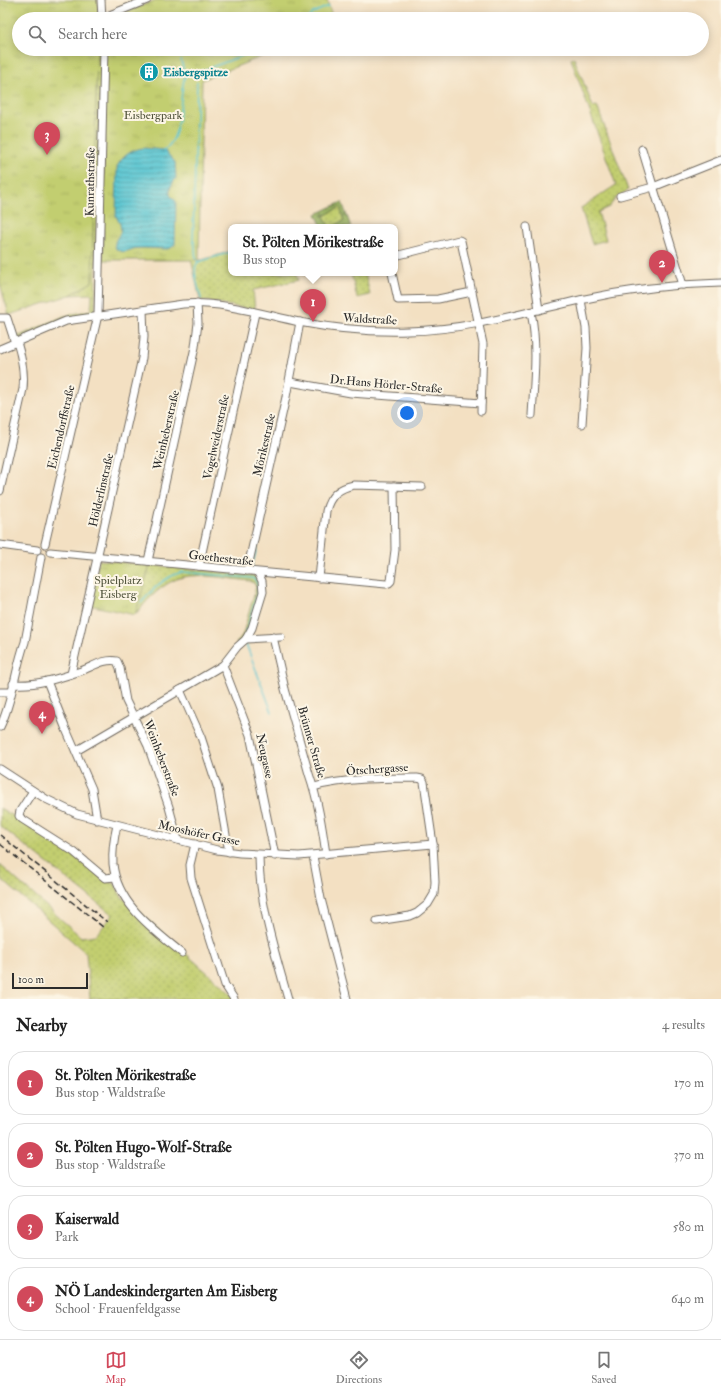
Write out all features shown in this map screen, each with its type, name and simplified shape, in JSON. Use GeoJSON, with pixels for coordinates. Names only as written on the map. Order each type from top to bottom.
{"type":"FeatureCollection","features":[{"type":"Feature","properties":{"kind":"street"},"geometry":{"type":"LineString","coordinates":[[101,0],[102,12]]}},
{"type":"Feature","properties":{"kind":"street"},"geometry":{"type":"LineString","coordinates":[[119,12],[147,0]]}},
{"type":"Feature","properties":{"kind":"street","name":"Kunrathstraße"},"geometry":{"type":"LineString","coordinates":[[98,315],[104,56]]}},
{"type":"Feature","properties":{"kind":"street"},"geometry":{"type":"LineString","coordinates":[[642,149],[683,285]]}},
{"type":"Feature","properties":{"kind":"street"},"geometry":{"type":"LineString","coordinates":[[620,196],[653,187],[721,160]]}},
{"type":"Feature","properties":{"kind":"street"},"geometry":{"type":"LineString","coordinates":[[527,227],[539,310]]}},
{"type":"Feature","properties":{"kind":"street"},"geometry":{"type":"LineString","coordinates":[[398,255],[459,240],[461,241],[476,314],[480,323]]}},
{"type":"Feature","properties":{"kind":"street"},"geometry":{"type":"LineString","coordinates":[[393,276],[398,300],[438,299],[472,292]]}},
{"type":"Feature","properties":{"kind":"street","name":"Waldstraße"},"geometry":{"type":"LineString","coordinates":[[0,349],[66,321],[98,315],[183,304],[197,303],[230,307],[346,330],[427,330],[480,323],[581,300],[643,289],[721,283]]}},
{"type":"Feature","properties":{"kind":"street"},"geometry":{"type":"LineString","coordinates":[[581,300],[586,328],[587,348],[582,424]]}},
{"type":"Feature","properties":{"kind":"street","name":"Weinheberstraße"},"geometry":{"type":"LineString","coordinates":[[148,562],[194,352],[197,328],[197,303]]}},
{"type":"Feature","properties":{"kind":"street","name":"Hölderlinstraße"},"geometry":{"type":"LineString","coordinates":[[71,674],[142,358],[144,337],[143,310]]}},
{"type":"Feature","properties":{"kind":"street"},"geometry":{"type":"LineString","coordinates":[[531,312],[536,348],[532,415]]}},
{"type":"Feature","properties":{"kind":"street","name":"Vogelweiderstraße"},"geometry":{"type":"LineString","coordinates":[[199,566],[255,313]]}},
{"type":"Feature","properties":{"kind":"street","name":"Eichendorffstraße"},"geometry":{"type":"LineString","coordinates":[[45,544],[98,315]]}},
{"type":"Feature","properties":{"kind":"street"},"geometry":{"type":"LineString","coordinates":[[0,318],[7,318],[23,360],[24,375],[23,389],[0,491]]}},
{"type":"Feature","properties":{"kind":"street","name":"Mörikestraße"},"geometry":{"type":"LineString","coordinates":[[247,571],[290,382],[300,322]]}},
{"type":"Feature","properties":{"kind":"street","name":"Dr.Hans Hörler-Straße"},"geometry":{"type":"LineString","coordinates":[[290,382],[351,393],[481,407],[484,355],[480,323]]}},
{"type":"Feature","properties":{"kind":"street"},"geometry":{"type":"LineString","coordinates":[[319,578],[326,510],[328,502],[333,495],[346,487],[354,485],[422,487]]}},
{"type":"Feature","properties":{"kind":"street","name":"Goethestraße"},"geometry":{"type":"LineString","coordinates":[[50,552],[386,584],[390,583],[391,581],[395,550],[394,486]]}},
{"type":"Feature","properties":{"kind":"street"},"geometry":{"type":"LineString","coordinates":[[37,550],[40,545],[45,544],[49,546],[50,552],[46,557],[41,557]]}},
{"type":"Feature","properties":{"kind":"street"},"geometry":{"type":"LineString","coordinates":[[0,545],[37,550]]}},
{"type":"Feature","properties":{"kind":"street"},"geometry":{"type":"LineString","coordinates":[[0,727],[6,715],[25,642],[41,557],[37,550]]}},
{"type":"Feature","properties":{"kind":"street"},"geometry":{"type":"LineString","coordinates":[[76,751],[222,665],[233,651],[246,639],[252,628],[263,592],[262,581],[258,573]]}},
{"type":"Feature","properties":{"kind":"street","name":"Brünner Straße"},"geometry":{"type":"LineString","coordinates":[[246,639],[277,637],[285,689],[314,787],[320,813],[326,854]]}},
{"type":"Feature","properties":{"kind":"street","name":"Weinheberstraße"},"geometry":{"type":"LineString","coordinates":[[71,674],[108,661],[117,662],[120,668],[126,700],[148,746],[169,807],[178,840]]}},
{"type":"Feature","properties":{"kind":"street","name":"Neugasse"},"geometry":{"type":"LineString","coordinates":[[222,665],[250,735],[274,856]]}},
{"type":"Feature","properties":{"kind":"street"},"geometry":{"type":"LineString","coordinates":[[13,684],[29,684],[47,681],[71,674]]}},
{"type":"Feature","properties":{"kind":"street"},"geometry":{"type":"LineString","coordinates":[[47,681],[92,789],[97,820]]}},
{"type":"Feature","properties":{"kind":"street"},"geometry":{"type":"LineString","coordinates":[[180,690],[201,737],[218,789],[229,852]]}},
{"type":"Feature","properties":{"kind":"street"},"geometry":{"type":"LineString","coordinates":[[0,692],[12,692]]}},
{"type":"Feature","properties":{"kind":"street","name":"Mooshöfer Gasse"},"geometry":{"type":"LineString","coordinates":[[0,768],[33,791],[62,808],[97,820],[229,852],[274,856],[313,856],[432,844]]}},
{"type":"Feature","properties":{"kind":"street","name":"Ötschergasse"},"geometry":{"type":"LineString","coordinates":[[314,787],[358,780],[422,779],[426,785],[432,844]]}},
{"type":"Feature","properties":{"kind":"street"},"geometry":{"type":"LineString","coordinates":[[33,791],[20,811],[19,816],[74,852],[105,878],[115,877]]}},
{"type":"Feature","properties":{"kind":"street"},"geometry":{"type":"LineString","coordinates":[[117,825],[113,853],[115,877],[118,887],[129,904],[156,931],[182,953]]}},
{"type":"Feature","properties":{"kind":"street"},"geometry":{"type":"LineString","coordinates":[[195,844],[190,865],[192,878],[225,985],[234,999]]}},
{"type":"Feature","properties":{"kind":"street"},"geometry":{"type":"LineString","coordinates":[[377,921],[410,916],[424,909],[428,904],[434,894],[435,887],[432,844]]}},
{"type":"Feature","properties":{"kind":"street"},"geometry":{"type":"LineString","coordinates":[[259,855],[259,874],[265,913],[288,999]]}},
{"type":"Feature","properties":{"kind":"street"},"geometry":{"type":"LineString","coordinates":[[313,856],[321,899],[347,999]]}},
{"type":"Feature","properties":{"kind":"green space"},"geometry":{"type":"Polygon","coordinates":[[[0,0],[98,0],[99,12],[12,12],[12,56],[97,56],[92,282],[70,295],[9,315],[0,284],[0,0]]]}},
{"type":"Feature","properties":{"kind":"green space"},"geometry":{"type":"Polygon","coordinates":[[[156,0],[327,0],[331,12],[126,12],[156,0]]]}},
{"type":"Feature","properties":{"kind":"green space"},"geometry":{"type":"Polygon","coordinates":[[[97,56],[102,56],[95,311],[92,314],[66,318],[18,339],[15,338],[9,315],[17,337],[64,316],[91,310],[92,294],[70,295],[92,282],[97,56]]]}},
{"type":"Feature","properties":{"kind":"green space","name":"Eisbergpark"},"geometry":{"type":"Polygon","coordinates":[[[105,56],[263,56],[202,80],[199,260],[103,260],[105,56]]]}},
{"type":"Feature","properties":{"kind":"green space"},"geometry":{"type":"Polygon","coordinates":[[[574,58],[593,107],[597,106],[628,190],[616,198],[609,207],[598,212],[606,240],[592,244],[581,208],[616,185],[571,59],[574,58]]]}},
{"type":"Feature","properties":{"kind":"green space"},"geometry":{"type":"Polygon","coordinates":[[[342,202],[350,224],[338,224],[344,221],[340,207],[324,216],[328,224],[321,224],[316,214],[342,202]]]}},
{"type":"Feature","properties":{"kind":"green space"},"geometry":{"type":"Polygon","coordinates":[[[340,207],[344,221],[338,224],[328,224],[324,216],[340,207]]]}},
{"type":"Feature","properties":{"kind":"green space"},"geometry":{"type":"Polygon","coordinates":[[[228,252],[228,276],[297,276],[299,280],[253,290],[255,310],[200,300],[191,259],[202,260],[228,252]]]}},
{"type":"Feature","properties":{"kind":"green space"},"geometry":{"type":"Polygon","coordinates":[[[352,276],[366,276],[370,295],[357,298],[352,276]]]}},
{"type":"Feature","properties":{"kind":"green space","name":"Spielplatz Eisberg"},"geometry":{"type":"Polygon","coordinates":[[[99,560],[150,565],[135,615],[89,605],[99,560]]]}},
{"type":"Feature","properties":{"kind":"green space"},"geometry":{"type":"Polygon","coordinates":[[[150,565],[253,575],[258,579],[261,586],[250,627],[239,643],[236,643],[243,634],[256,587],[254,583],[250,581],[216,577],[183,577],[176,579],[162,587],[135,615],[150,565]]]}},
{"type":"Feature","properties":{"kind":"green space"},"geometry":{"type":"Polygon","coordinates":[[[0,808],[55,841],[104,880],[115,884],[121,896],[237,999],[90,999],[86,953],[0,878],[0,865],[81,937],[96,935],[113,915],[0,826],[0,808]]]}},
{"type":"Feature","properties":{"kind":"water"},"geometry":{"type":"Polygon","coordinates":[[[143,148],[164,150],[175,162],[176,178],[171,186],[170,195],[176,201],[175,244],[171,248],[167,249],[140,248],[120,251],[115,247],[115,242],[121,230],[116,216],[117,167],[127,154],[143,148]]]}},
{"type":"Feature","properties":{"kind":"waterway"},"geometry":{"type":"LineString","coordinates":[[315,12],[329,6]]}},
{"type":"Feature","properties":{"kind":"waterway"},"geometry":{"type":"LineString","coordinates":[[163,151],[170,145],[177,127],[185,76],[241,56]]}},
{"type":"Feature","properties":{"kind":"waterway"},"geometry":{"type":"LineString","coordinates":[[181,60],[185,75]]}},
{"type":"Feature","properties":{"kind":"waterway"},"geometry":{"type":"LineString","coordinates":[[197,82],[193,240],[198,262]]}},
{"type":"Feature","properties":{"kind":"waterway"},"geometry":{"type":"LineString","coordinates":[[201,299],[195,274],[196,265],[198,262],[228,253]]}},
{"type":"Feature","properties":{"kind":"waterway"},"geometry":{"type":"LineString","coordinates":[[252,567],[259,538]]}},
{"type":"Feature","properties":{"kind":"waterway"},"geometry":{"type":"LineString","coordinates":[[141,603],[154,588],[164,580],[182,572],[253,578],[257,582],[258,591],[246,633]]}},
{"type":"Feature","properties":{"kind":"waterway"},"geometry":{"type":"LineString","coordinates":[[246,644],[272,712]]}},
{"type":"Feature","properties":{"kind":"railway"},"geometry":{"type":"LineString","coordinates":[[0,835],[107,922]]}},
{"type":"Feature","properties":{"kind":"railway"},"geometry":{"type":"LineString","coordinates":[[0,844],[103,927]]}},
{"type":"Feature","properties":{"kind":"place","name":"Eisbergspitze"},"geometry":{"type":"Point","coordinates":[149,72]}},
{"type":"Feature","properties":{"kind":"place","name":"Kaiserwald"},"geometry":{"type":"Point","coordinates":[47,155]}},
{"type":"Feature","properties":{"kind":"place","name":"St. Pölten Hugo-Wolf-Straße"},"geometry":{"type":"Point","coordinates":[662,283]}},
{"type":"Feature","properties":{"kind":"place","name":"St. Pölten Mörikestraße"},"geometry":{"type":"Point","coordinates":[313,322]}},
{"type":"Feature","properties":{"kind":"place","name":"NÖ Landeskindergarten Am Eisberg"},"geometry":{"type":"Point","coordinates":[42,734]}}]}
